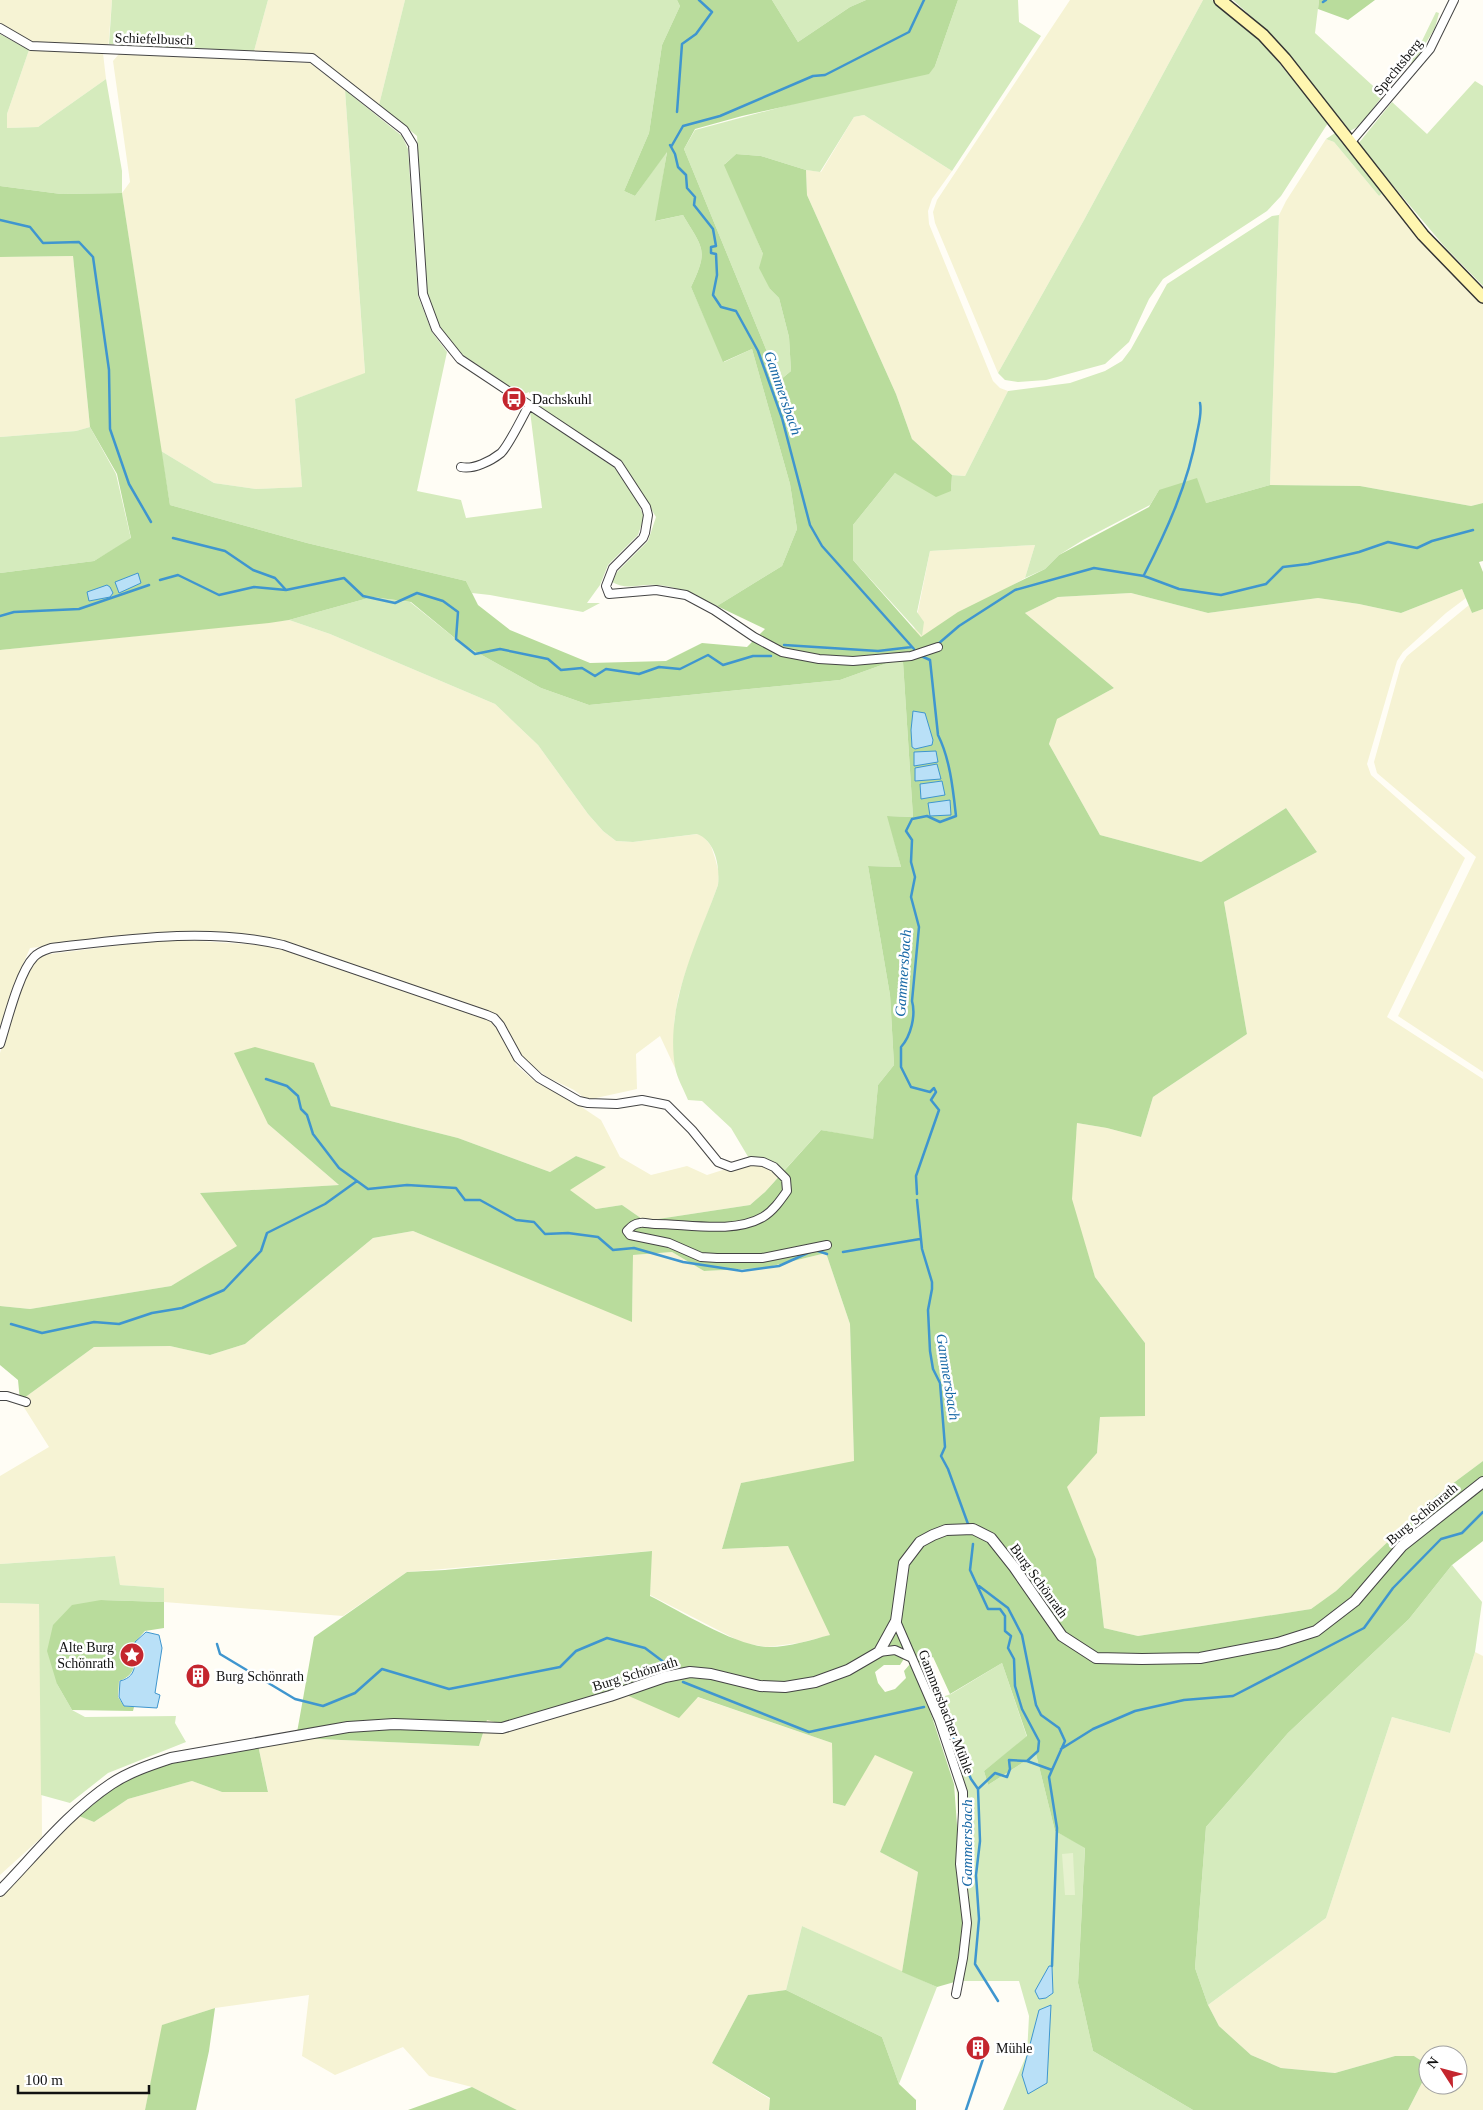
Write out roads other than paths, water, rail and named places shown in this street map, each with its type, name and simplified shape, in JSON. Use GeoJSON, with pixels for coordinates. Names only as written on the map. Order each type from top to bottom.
{"type":"FeatureCollection","features":[{"type":"Feature","properties":{"kind":"main road"},"geometry":{"type":"LineString","coordinates":[[1220,0],[1263,35],[1423,235],[1483,297]]}},
{"type":"Feature","properties":{"kind":"street","name":"Spechtsberg"},"geometry":{"type":"LineString","coordinates":[[1350,143],[1413,72],[1430,49],[1454,0]]}},
{"type":"Feature","properties":{"kind":"street","name":"Schiefelbusch"},"geometry":{"type":"LineString","coordinates":[[0,28],[31,46],[312,58],[404,130],[410,138],[413,145],[423,294],[436,329],[460,359],[529,405]]}},
{"type":"Feature","properties":{"kind":"street"},"geometry":{"type":"LineString","coordinates":[[461,467],[468,468],[478,465],[501,452],[529,405],[618,464],[646,507],[648,515],[646,533],[613,568],[606,586],[609,594],[656,590],[686,595],[782,652],[819,658],[853,661],[911,656],[938,647]]}},
{"type":"Feature","properties":{"kind":"street"},"geometry":{"type":"LineString","coordinates":[[0,1044],[22,978],[29,964],[39,953],[51,948],[170,935],[266,941],[488,1015],[500,1024],[518,1058],[529,1070],[580,1101],[599,1104],[642,1100],[667,1105],[692,1130],[718,1162],[732,1167],[751,1161],[763,1162],[774,1167],[786,1179],[787,1191],[769,1212],[763,1217],[746,1224],[699,1226],[640,1222],[632,1225],[628,1231],[630,1235],[670,1243],[701,1257],[717,1258],[762,1258],[827,1244]]}},
{"type":"Feature","properties":{"kind":"street"},"geometry":{"type":"LineString","coordinates":[[0,1396],[7,1396],[26,1402]]}},
{"type":"Feature","properties":{"kind":"street","name":"Burg Schönrath"},"geometry":{"type":"LineString","coordinates":[[0,1891],[75,1813],[111,1784],[145,1767],[171,1758],[348,1727],[394,1724],[502,1728],[610,1696],[665,1677],[690,1672],[711,1674],[760,1686],[815,1682],[848,1670],[879,1652],[896,1620],[904,1563],[920,1542],[946,1530],[973,1529],[991,1538],[1014,1566],[1062,1636],[1096,1658],[1200,1658],[1278,1642],[1316,1631],[1355,1601],[1402,1546],[1483,1482]]}},
{"type":"Feature","properties":{"kind":"street","name":"Gammersbacher Mühle"},"geometry":{"type":"LineString","coordinates":[[896,1620],[939,1720],[962,1792],[964,1812],[960,1864],[967,1923],[956,1994]]}},
{"type":"Feature","properties":{"kind":"street"},"geometry":{"type":"LineString","coordinates":[[879,1652],[895,1650],[914,1660]]}},
{"type":"Feature","properties":{"kind":"water"},"geometry":{"type":"Polygon","coordinates":[[[138,573],[141,583],[119,593],[115,582],[138,573]]]}},
{"type":"Feature","properties":{"kind":"water"},"geometry":{"type":"Polygon","coordinates":[[[107,585],[113,593],[110,597],[89,601],[87,592],[107,585]]]}},
{"type":"Feature","properties":{"kind":"water"},"geometry":{"type":"Polygon","coordinates":[[[913,711],[925,713],[933,740],[932,745],[915,749],[912,747],[913,711]]]}},
{"type":"Feature","properties":{"kind":"water"},"geometry":{"type":"Polygon","coordinates":[[[936,751],[938,762],[914,766],[914,752],[936,751]]]}},
{"type":"Feature","properties":{"kind":"water"},"geometry":{"type":"Polygon","coordinates":[[[937,764],[941,779],[915,781],[915,768],[937,764]]]}},
{"type":"Feature","properties":{"kind":"water"},"geometry":{"type":"Polygon","coordinates":[[[942,781],[945,795],[921,799],[920,784],[942,781]]]}},
{"type":"Feature","properties":{"kind":"water"},"geometry":{"type":"Polygon","coordinates":[[[950,800],[951,815],[930,816],[928,803],[950,800]]]}},
{"type":"Feature","properties":{"kind":"water"},"geometry":{"type":"Polygon","coordinates":[[[146,1632],[159,1635],[162,1648],[155,1693],[160,1695],[157,1708],[124,1706],[119,1697],[120,1681],[131,1675],[135,1666],[135,1642],[146,1632]]]}},
{"type":"Feature","properties":{"kind":"water"},"geometry":{"type":"Polygon","coordinates":[[[1049,1966],[1052,1966],[1053,1993],[1046,1998],[1039,1999],[1035,1991],[1049,1966]]]}},
{"type":"Feature","properties":{"kind":"water"},"geometry":{"type":"Polygon","coordinates":[[[1051,2005],[1047,2083],[1028,2094],[1022,2075],[1039,2010],[1051,2005]]]}},
{"type":"Feature","properties":{"kind":"waterway","name":"Gammersbach"},"geometry":{"type":"LineString","coordinates":[[677,112],[682,44],[696,34],[712,12],[699,0]]}},
{"type":"Feature","properties":{"kind":"waterway"},"geometry":{"type":"LineString","coordinates":[[671,147],[683,126],[720,116],[813,76],[825,75],[909,32],[924,0]]}},
{"type":"Feature","properties":{"kind":"waterway","name":"Gammersbach"},"geometry":{"type":"LineString","coordinates":[[670,145],[675,154],[678,167],[686,175],[687,188],[695,197],[694,205],[713,229],[716,246],[711,247],[711,253],[716,254],[717,275],[713,295],[721,307],[736,311],[758,351],[782,418],[810,525],[822,546],[914,649]]}},
{"type":"Feature","properties":{"kind":"waterway"},"geometry":{"type":"LineString","coordinates":[[0,220],[30,227],[43,243],[79,242],[93,257],[109,370],[110,429],[129,484],[151,522]]}},
{"type":"Feature","properties":{"kind":"waterway"},"geometry":{"type":"LineString","coordinates":[[1144,575],[1169,524],[1188,470],[1199,426],[1200,403]]}},
{"type":"Feature","properties":{"kind":"waterway"},"geometry":{"type":"LineString","coordinates":[[938,644],[959,626],[1015,590],[1094,568],[1144,576],[1179,589],[1221,595],[1266,584],[1283,567],[1308,564],[1359,552],[1388,542],[1417,548],[1432,541],[1473,530]]}},
{"type":"Feature","properties":{"kind":"waterway"},"geometry":{"type":"LineString","coordinates":[[173,538],[225,551],[253,570],[275,578],[286,590],[344,578],[363,596],[395,603],[417,593],[443,601],[458,612],[456,639],[475,654],[500,649],[548,659],[561,670],[582,668],[595,676],[606,669],[639,674],[659,667],[680,669],[708,655],[723,665],[753,656],[771,656]]}},
{"type":"Feature","properties":{"kind":"waterway"},"geometry":{"type":"LineString","coordinates":[[160,580],[178,575],[219,595],[254,587],[286,590]]}},
{"type":"Feature","properties":{"kind":"waterway"},"geometry":{"type":"LineString","coordinates":[[0,616],[14,612],[79,609],[149,585]]}},
{"type":"Feature","properties":{"kind":"waterway"},"geometry":{"type":"LineString","coordinates":[[784,645],[878,651],[912,647]]}},
{"type":"Feature","properties":{"kind":"waterway","name":"Gammersbach"},"geometry":{"type":"LineString","coordinates":[[917,1194],[916,1176],[939,1110],[931,1100],[936,1092],[934,1088],[930,1092],[911,1087],[901,1067],[901,1047],[910,1031],[913,1019],[912,1001],[919,927],[911,897],[915,877],[911,862],[912,840],[906,831],[912,819],[927,816],[940,822],[956,816],[948,764],[938,735],[930,660],[919,655]]}},
{"type":"Feature","properties":{"kind":"waterway"},"geometry":{"type":"LineString","coordinates":[[266,1079],[287,1086],[298,1096],[301,1109],[307,1115],[313,1134],[339,1168],[357,1181]]}},
{"type":"Feature","properties":{"kind":"waterway"},"geometry":{"type":"LineString","coordinates":[[11,1324],[42,1333],[94,1322],[119,1324],[152,1313],[182,1308],[224,1290],[261,1251],[267,1233],[325,1204],[357,1181],[368,1189],[407,1185],[456,1188],[465,1200],[480,1200],[516,1220],[534,1222],[545,1234],[568,1233],[598,1237],[613,1250],[634,1248],[683,1262],[742,1271],[779,1266],[810,1252]]}},
{"type":"Feature","properties":{"kind":"waterway","name":"Gammersbach"},"geometry":{"type":"LineString","coordinates":[[917,1200],[922,1249],[932,1282],[928,1310],[930,1351],[933,1369],[940,1383],[945,1447],[941,1456],[948,1469],[968,1524]]}},
{"type":"Feature","properties":{"kind":"waterway"},"geometry":{"type":"LineString","coordinates":[[843,1252],[920,1239]]}},
{"type":"Feature","properties":{"kind":"waterway"},"geometry":{"type":"LineString","coordinates":[[815,1250],[827,1254]]}},
{"type":"Feature","properties":{"kind":"waterway"},"geometry":{"type":"LineString","coordinates":[[1061,1749],[1093,1729],[1135,1711],[1184,1700],[1233,1696],[1364,1628],[1393,1588],[1441,1539],[1462,1533],[1483,1512]]}},
{"type":"Feature","properties":{"kind":"waterway","name":"Gammersbach"},"geometry":{"type":"LineString","coordinates":[[973,1544],[970,1570],[988,1609],[1000,1609],[1005,1616],[1005,1631],[1011,1636],[1008,1648],[1014,1659],[1015,1686],[1022,1709],[1039,1741],[1038,1751],[1027,1761],[1009,1760],[1010,1769],[1007,1777],[995,1773],[978,1789],[980,1841],[976,1875],[979,1919],[975,1964],[998,2001]]}},
{"type":"Feature","properties":{"kind":"waterway"},"geometry":{"type":"LineString","coordinates":[[979,1586],[1008,1608],[1022,1635],[1036,1705],[1041,1715],[1059,1728],[1065,1741],[1052,1770],[1027,1761]]}},
{"type":"Feature","properties":{"kind":"waterway"},"geometry":{"type":"LineString","coordinates":[[217,1644],[220,1654],[295,1699],[323,1706],[355,1693],[382,1669],[449,1689],[560,1667],[576,1651],[607,1638],[645,1648],[669,1666]]}},
{"type":"Feature","properties":{"kind":"waterway"},"geometry":{"type":"LineString","coordinates":[[683,1682],[809,1732],[924,1707]]}},
{"type":"Feature","properties":{"kind":"waterway"},"geometry":{"type":"LineString","coordinates":[[939,1704],[971,1779],[978,1789]]}},
{"type":"Feature","properties":{"kind":"waterway"},"geometry":{"type":"LineString","coordinates":[[1052,1770],[1049,1777],[1057,1828],[1052,1966]]}},
{"type":"Feature","properties":{"kind":"waterway","name":"Gammersbach"},"geometry":{"type":"LineString","coordinates":[[966,2110],[983,2059]]}},
{"type":"Feature","properties":{"kind":"place","name":"Dachskuhl"},"geometry":{"type":"Point","coordinates":[514,399]}},
{"type":"Feature","properties":{"kind":"place","name":"Alte Burg Schönrath"},"geometry":{"type":"Point","coordinates":[132,1655]}},
{"type":"Feature","properties":{"kind":"place","name":"Burg Schönrath"},"geometry":{"type":"Point","coordinates":[198,1676]}},
{"type":"Feature","properties":{"kind":"place","name":"Mühle"},"geometry":{"type":"Point","coordinates":[978,2048]}}]}
